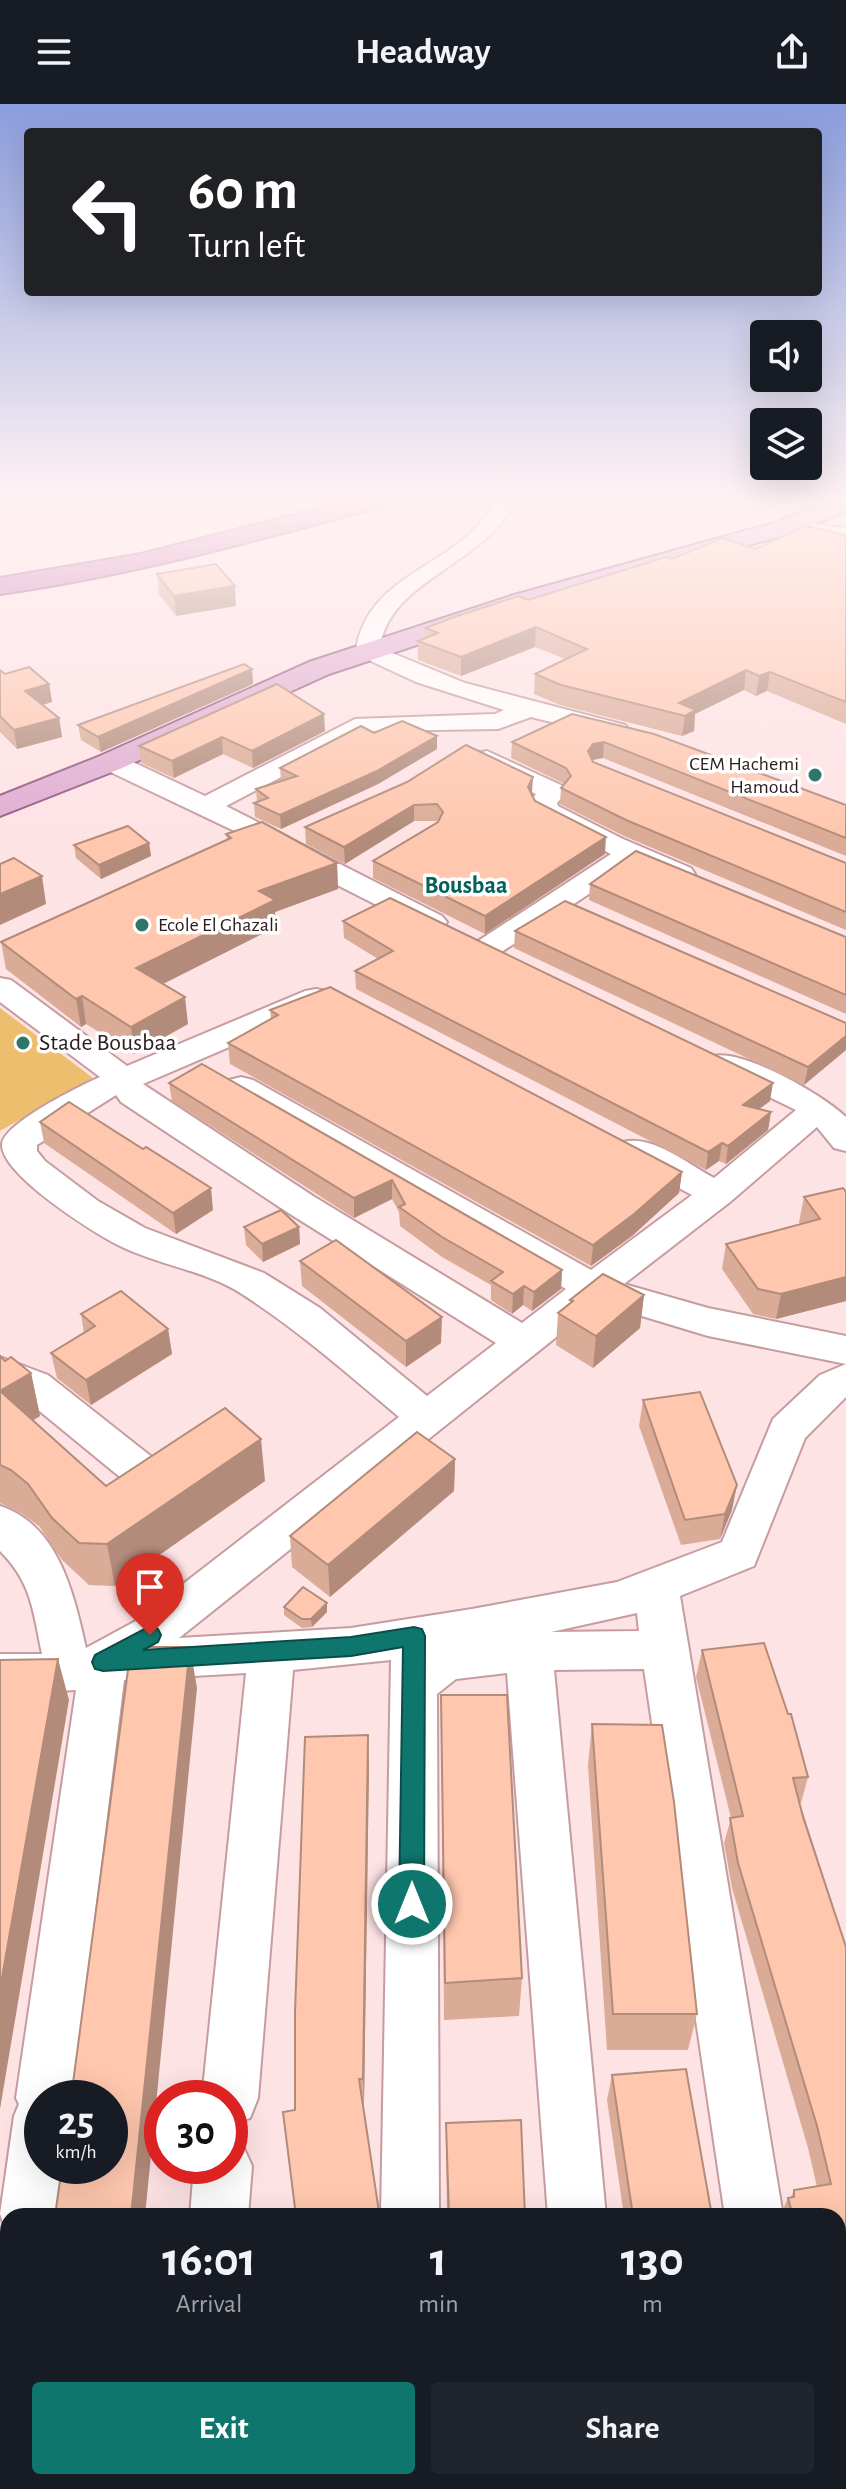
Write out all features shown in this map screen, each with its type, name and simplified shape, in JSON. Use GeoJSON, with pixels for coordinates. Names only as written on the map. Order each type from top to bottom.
{"type":"FeatureCollection","features":[{"type":"Feature","properties":{"kind":"main road"},"geometry":{"type":"LineString","coordinates":[[0,807],[111,762],[319,668],[486,613]]}},
{"type":"Feature","properties":{"kind":"street"},"geometry":{"type":"LineString","coordinates":[[381,613],[368,641],[368,651],[406,669],[529,709],[635,734]]}},
{"type":"Feature","properties":{"kind":"street"},"geometry":{"type":"LineString","coordinates":[[529,709],[498,721],[463,748],[566,786],[543,802],[547,811],[704,884]]}},
{"type":"Feature","properties":{"kind":"street"},"geometry":{"type":"LineString","coordinates":[[206,806],[364,724],[498,721]]}},
{"type":"Feature","properties":{"kind":"street"},"geometry":{"type":"LineString","coordinates":[[111,762],[206,806],[294,836],[346,878],[513,962]]}},
{"type":"Feature","properties":{"kind":"street"},"geometry":{"type":"LineString","coordinates":[[486,949],[562,902],[632,853]]}},
{"type":"Feature","properties":{"kind":"street"},"geometry":{"type":"LineString","coordinates":[[346,878],[372,862]]}},
{"type":"Feature","properties":{"kind":"street"},"geometry":{"type":"LineString","coordinates":[[562,902],[591,915]]}},
{"type":"Feature","properties":{"kind":"street"},"geometry":{"type":"LineString","coordinates":[[0,987],[123,1079],[133,1095],[300,1204],[524,1342]]}},
{"type":"Feature","properties":{"kind":"street"},"geometry":{"type":"LineString","coordinates":[[344,997],[335,994],[315,998],[92,1093],[31,1131],[19,1142],[20,1153],[33,1169],[85,1209],[132,1237],[251,1282],[306,1318],[427,1418]]}},
{"type":"Feature","properties":{"kind":"street"},"geometry":{"type":"LineString","coordinates":[[694,1048],[829,1109],[846,1140]]}},
{"type":"Feature","properties":{"kind":"street"},"geometry":{"type":"LineString","coordinates":[[183,1054],[593,1288],[708,1322],[846,1350]]}},
{"type":"Feature","properties":{"kind":"street"},"geometry":{"type":"LineString","coordinates":[[86,1667],[150,1635],[593,1288],[829,1109]]}},
{"type":"Feature","properties":{"kind":"street"},"geometry":{"type":"LineString","coordinates":[[607,1136],[717,1194]]}},
{"type":"Feature","properties":{"kind":"street"},"geometry":{"type":"LineString","coordinates":[[0,1371],[34,1385],[152,1480]]}},
{"type":"Feature","properties":{"kind":"street"},"geometry":{"type":"LineString","coordinates":[[413,1686],[445,1661],[527,1635],[739,1554],[787,1430],[834,1385],[846,1379]]}},
{"type":"Feature","properties":{"kind":"street"},"geometry":{"type":"LineString","coordinates":[[0,1523],[37,1560],[86,1667],[46,2080]]}},
{"type":"Feature","properties":{"kind":"street"},"geometry":{"type":"LineString","coordinates":[[656,1586],[753,2208]]}},
{"type":"Feature","properties":{"kind":"street"},"geometry":{"type":"LineString","coordinates":[[527,1635],[576,2208]]}},
{"type":"Feature","properties":{"kind":"street"},"geometry":{"type":"LineString","coordinates":[[0,1674],[351,1647],[414,1636],[527,1635],[664,1650]]}},
{"type":"Feature","properties":{"kind":"street"},"geometry":{"type":"LineString","coordinates":[[410,2208],[414,1636]]}},
{"type":"Feature","properties":{"kind":"street"},"geometry":{"type":"LineString","coordinates":[[232,2080],[271,1652]]}},
{"type":"Feature","properties":{"kind":"street"},"geometry":{"type":"LineString","coordinates":[[30,2208],[33,2184]]}},
{"type":"Feature","properties":{"kind":"street"},"geometry":{"type":"LineString","coordinates":[[220,2208],[222,2184]]}},
{"type":"Feature","properties":{"kind":"shaded area","name":"Stade Bousbaa"},"geometry":{"type":"Polygon","coordinates":[[[0,1008],[93,1078],[0,1131],[0,1008]]]}},
{"type":"Feature","properties":{"kind":"building"},"geometry":{"type":"Polygon","coordinates":[[[465,613],[846,613],[846,702],[770,672],[759,676],[746,670],[679,703],[696,710],[685,716],[561,685],[535,674],[587,649],[536,627],[461,657],[418,641],[438,633],[426,628],[465,613]]]}},
{"type":"Feature","properties":{"kind":"building"},"geometry":{"type":"Polygon","coordinates":[[[244,664],[252,669],[98,737],[78,725],[244,664]]]}},
{"type":"Feature","properties":{"kind":"building"},"geometry":{"type":"Polygon","coordinates":[[[29,667],[49,684],[25,691],[59,718],[14,730],[0,716],[0,670],[5,674],[29,667]]]}},
{"type":"Feature","properties":{"kind":"building"},"geometry":{"type":"Polygon","coordinates":[[[277,684],[324,714],[252,751],[222,737],[172,761],[139,746],[277,684]]]}},
{"type":"Feature","properties":{"kind":"building"},"geometry":{"type":"Polygon","coordinates":[[[572,714],[654,734],[846,805],[846,838],[604,742],[593,744],[588,751],[593,762],[846,863],[846,912],[626,820],[561,788],[571,776],[566,768],[512,742],[572,714]]]}},
{"type":"Feature","properties":{"kind":"building"},"geometry":{"type":"Polygon","coordinates":[[[402,721],[437,736],[377,771],[280,815],[254,803],[268,798],[256,789],[297,776],[280,768],[361,726],[374,733],[402,721]]]}},
{"type":"Feature","properties":{"kind":"building"},"geometry":{"type":"Polygon","coordinates":[[[466,745],[533,777],[528,787],[535,801],[606,837],[485,916],[373,861],[438,822],[443,812],[437,804],[414,805],[344,847],[305,827],[407,782],[466,745]]]}},
{"type":"Feature","properties":{"kind":"building"},"geometry":{"type":"Polygon","coordinates":[[[262,822],[337,863],[259,891],[275,900],[136,968],[185,997],[131,1027],[82,996],[76,999],[1,942],[231,838],[226,834],[262,822]]]}},
{"type":"Feature","properties":{"kind":"building"},"geometry":{"type":"Polygon","coordinates":[[[128,826],[149,843],[99,865],[74,845],[128,826]]]}},
{"type":"Feature","properties":{"kind":"building"},"geometry":{"type":"Polygon","coordinates":[[[636,851],[846,937],[846,995],[590,884],[636,851]]]}},
{"type":"Feature","properties":{"kind":"building"},"geometry":{"type":"Polygon","coordinates":[[[14,858],[42,876],[0,894],[0,864],[14,858]]]}},
{"type":"Feature","properties":{"kind":"building"},"geometry":{"type":"Polygon","coordinates":[[[390,898],[773,1083],[743,1105],[771,1112],[728,1146],[722,1143],[708,1152],[355,971],[393,951],[343,921],[390,898]]]}},
{"type":"Feature","properties":{"kind":"building"},"geometry":{"type":"Polygon","coordinates":[[[565,901],[846,1023],[846,1036],[808,1067],[515,931],[565,901]]]}},
{"type":"Feature","properties":{"kind":"building"},"geometry":{"type":"Polygon","coordinates":[[[330,987],[682,1172],[593,1245],[228,1043],[278,1015],[270,1010],[330,987]]]}},
{"type":"Feature","properties":{"kind":"building"},"geometry":{"type":"Polygon","coordinates":[[[202,1064],[562,1270],[534,1292],[524,1286],[513,1294],[491,1281],[503,1272],[442,1237],[399,1207],[405,1204],[392,1180],[354,1198],[169,1083],[202,1064]]]}},
{"type":"Feature","properties":{"kind":"building"},"geometry":{"type":"Polygon","coordinates":[[[69,1102],[211,1188],[173,1213],[40,1122],[69,1102]]]}},
{"type":"Feature","properties":{"kind":"building"},"geometry":{"type":"Polygon","coordinates":[[[843,1188],[846,1192],[846,1277],[781,1294],[758,1289],[726,1244],[820,1219],[804,1197],[843,1188]]]}},
{"type":"Feature","properties":{"kind":"building"},"geometry":{"type":"Polygon","coordinates":[[[281,1210],[299,1227],[262,1244],[244,1227],[281,1210]]]}},
{"type":"Feature","properties":{"kind":"building"},"geometry":{"type":"Polygon","coordinates":[[[336,1240],[442,1317],[406,1341],[300,1261],[336,1240]]]}},
{"type":"Feature","properties":{"kind":"building"},"geometry":{"type":"Polygon","coordinates":[[[603,1274],[644,1295],[596,1336],[558,1313],[603,1274]]]}},
{"type":"Feature","properties":{"kind":"building"},"geometry":{"type":"Polygon","coordinates":[[[121,1291],[168,1329],[86,1380],[51,1353],[95,1326],[81,1314],[121,1291]]]}},
{"type":"Feature","properties":{"kind":"building"},"geometry":{"type":"Polygon","coordinates":[[[0,1356],[5,1361],[11,1357],[31,1373],[0,1391],[0,1356]]]}},
{"type":"Feature","properties":{"kind":"building"},"geometry":{"type":"Polygon","coordinates":[[[0,1391],[106,1486],[225,1408],[261,1439],[107,1544],[79,1543],[52,1518],[28,1484],[0,1465],[0,1391]]]}},
{"type":"Feature","properties":{"kind":"building"},"geometry":{"type":"Polygon","coordinates":[[[700,1392],[737,1485],[725,1514],[685,1520],[643,1400],[700,1392]]]}},
{"type":"Feature","properties":{"kind":"building"},"geometry":{"type":"Polygon","coordinates":[[[417,1432],[455,1459],[328,1565],[290,1536],[417,1432]]]}},
{"type":"Feature","properties":{"kind":"building"},"geometry":{"type":"Polygon","coordinates":[[[303,1587],[327,1603],[311,1619],[302,1619],[284,1607],[303,1587]]]}},
{"type":"Feature","properties":{"kind":"building"},"geometry":{"type":"Polygon","coordinates":[[[764,1643],[788,1714],[791,1714],[808,1777],[793,1778],[846,1947],[846,2208],[791,2208],[788,2198],[794,2197],[794,2190],[831,2184],[817,2126],[738,1863],[730,1818],[743,1816],[702,1650],[764,1643]]]}},
{"type":"Feature","properties":{"kind":"building"},"geometry":{"type":"Polygon","coordinates":[[[131,1647],[190,1647],[132,2208],[56,2208],[59,2184],[128,2184],[128,2080],[73,2080],[131,1647]]]}},
{"type":"Feature","properties":{"kind":"building"},"geometry":{"type":"Polygon","coordinates":[[[58,1659],[0,1989],[0,1660],[58,1659]]]}},
{"type":"Feature","properties":{"kind":"building"},"geometry":{"type":"Polygon","coordinates":[[[441,1695],[507,1695],[522,1978],[445,1983],[441,1695]]]}},
{"type":"Feature","properties":{"kind":"building"},"geometry":{"type":"Polygon","coordinates":[[[592,1724],[662,1725],[674,1802],[697,2014],[613,2014],[592,1724]]]}},
{"type":"Feature","properties":{"kind":"building"},"geometry":{"type":"Polygon","coordinates":[[[368,1735],[363,2079],[359,2079],[378,2208],[295,2208],[283,2112],[295,2110],[295,2012],[305,1737],[368,1735]]]}},
{"type":"Feature","properties":{"kind":"building"},"geometry":{"type":"Polygon","coordinates":[[[686,2069],[711,2208],[632,2208],[612,2075],[686,2069]]]}},
{"type":"Feature","properties":{"kind":"building"},"geometry":{"type":"Polygon","coordinates":[[[521,2120],[525,2208],[449,2208],[446,2123],[521,2120]]]}},
{"type":"Feature","properties":{"kind":"place","name":"CEM Hachemi Hamoud"},"geometry":{"type":"Point","coordinates":[815,775]}},
{"type":"Feature","properties":{"kind":"place","name":"Ecole El Ghazali"},"geometry":{"type":"Point","coordinates":[142,925]}},
{"type":"Feature","properties":{"kind":"place","name":"Stade Bousbaa"},"geometry":{"type":"Point","coordinates":[23,1043]}},
{"type":"Feature","properties":{"kind":"district","name":"Bousbaa"},"geometry":{"type":"Point","coordinates":[466,886]}},
{"type":"Feature","properties":{"kind":"route"},"geometry":{"type":"LineString","coordinates":[[150,1635],[103,1662],[351,1647],[414,1636],[412,1904]]}}]}
